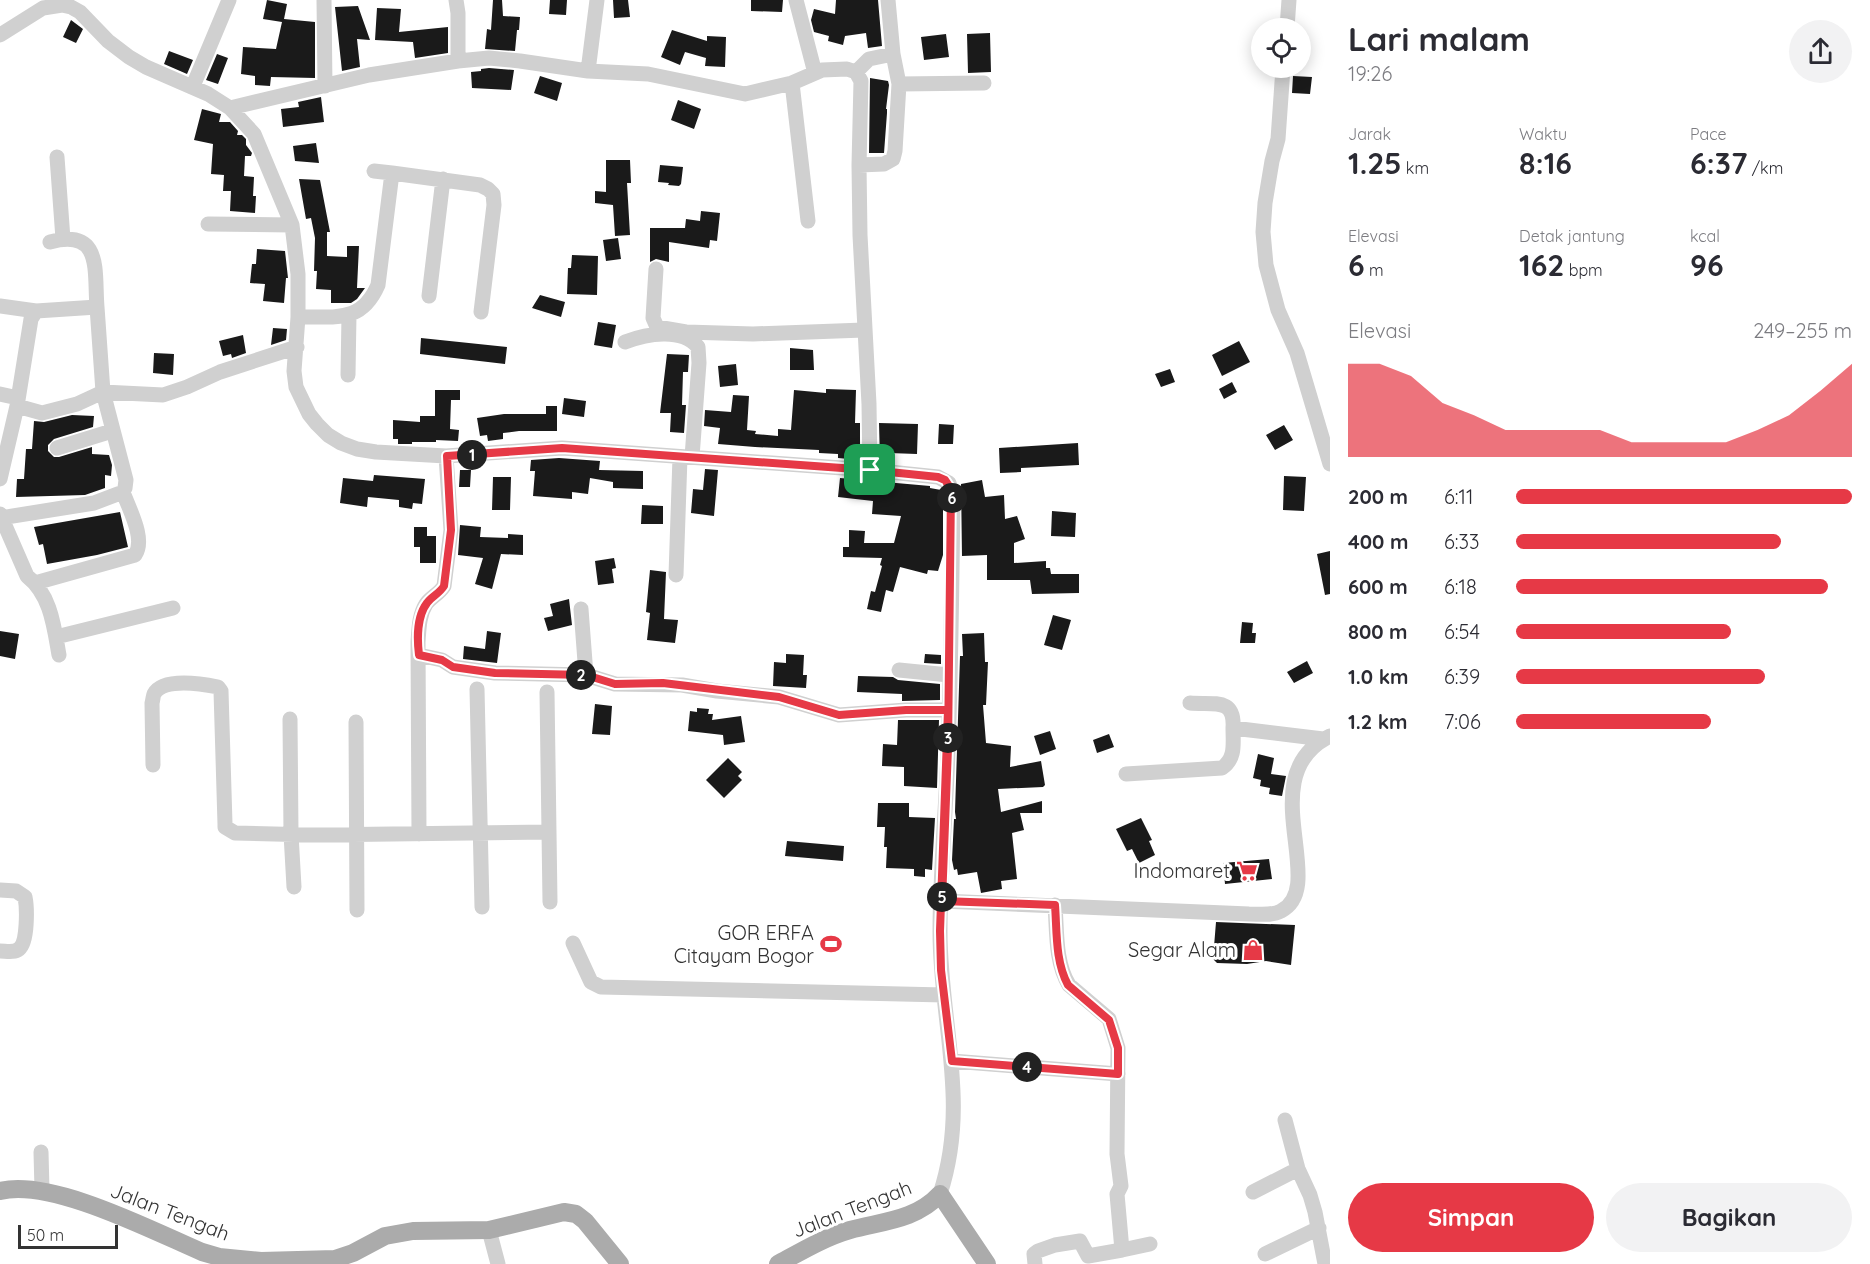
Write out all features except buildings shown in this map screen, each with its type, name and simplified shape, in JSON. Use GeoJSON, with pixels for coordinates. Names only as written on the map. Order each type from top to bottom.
{"type":"FeatureCollection","features":[{"type":"Feature","properties":{"kind":"main road","name":"Jalan Tengah"},"geometry":{"type":"LineString","coordinates":[[0,1191],[20,1188],[42,1191],[99,1209],[201,1258],[219,1257],[254,1261],[334,1259],[353,1253],[386,1236],[413,1231],[489,1230],[564,1212],[576,1214],[585,1221],[620,1264]]}},
{"type":"Feature","properties":{"kind":"main road","name":"Jalan Tengah"},"geometry":{"type":"LineString","coordinates":[[778,1264],[849,1231],[904,1218],[925,1207],[940,1194]]}},
{"type":"Feature","properties":{"kind":"main road"},"geometry":{"type":"LineString","coordinates":[[940,1194],[987,1264]]}},
{"type":"Feature","properties":{"kind":"street"},"geometry":{"type":"LineString","coordinates":[[193,86],[229,0]]}},
{"type":"Feature","properties":{"kind":"street"},"geometry":{"type":"LineString","coordinates":[[324,0],[325,86]]}},
{"type":"Feature","properties":{"kind":"street"},"geometry":{"type":"LineString","coordinates":[[456,0],[458,61]]}},
{"type":"Feature","properties":{"kind":"street"},"geometry":{"type":"LineString","coordinates":[[588,71],[597,0]]}},
{"type":"Feature","properties":{"kind":"street"},"geometry":{"type":"LineString","coordinates":[[796,0],[815,73]]}},
{"type":"Feature","properties":{"kind":"street"},"geometry":{"type":"LineString","coordinates":[[859,165],[884,164],[893,159],[899,84],[893,54],[888,0]]}},
{"type":"Feature","properties":{"kind":"street"},"geometry":{"type":"LineString","coordinates":[[1288,18],[1289,0]]}},
{"type":"Feature","properties":{"kind":"street"},"geometry":{"type":"LineString","coordinates":[[0,35],[43,8],[62,5],[71,7],[80,12],[108,41],[129,57],[146,67],[193,86],[230,108],[254,134],[292,225],[298,274],[297,347],[294,371],[296,387],[309,414],[328,435],[357,448],[376,452],[447,456],[562,448],[870,470],[938,477],[950,483],[952,508],[949,675],[940,941],[952,1061],[953,1131],[940,1194]]}},
{"type":"Feature","properties":{"kind":"street"},"geometry":{"type":"LineString","coordinates":[[856,72],[869,59],[893,54]]}},
{"type":"Feature","properties":{"kind":"street"},"geometry":{"type":"LineString","coordinates":[[230,108],[369,75],[489,58],[588,71],[648,74],[745,94],[792,83],[822,70],[837,69],[856,72]]}},
{"type":"Feature","properties":{"kind":"street"},"geometry":{"type":"LineString","coordinates":[[856,72],[861,81],[860,235],[869,404],[870,470]]}},
{"type":"Feature","properties":{"kind":"street"},"geometry":{"type":"LineString","coordinates":[[1282,78],[1278,139],[1265,203],[1263,232],[1266,265],[1278,310],[1297,353],[1330,464]]}},
{"type":"Feature","properties":{"kind":"street"},"geometry":{"type":"LineString","coordinates":[[792,83],[808,221]]}},
{"type":"Feature","properties":{"kind":"street"},"geometry":{"type":"LineString","coordinates":[[899,84],[984,83]]}},
{"type":"Feature","properties":{"kind":"street"},"geometry":{"type":"LineString","coordinates":[[57,157],[56,241],[81,243],[93,254],[103,392],[126,480],[126,488],[123,492],[94,503],[1,517],[21,566],[46,598],[59,655]]}},
{"type":"Feature","properties":{"kind":"street"},"geometry":{"type":"LineString","coordinates":[[375,171],[480,185],[493,194],[493,216],[481,312]]}},
{"type":"Feature","properties":{"kind":"street"},"geometry":{"type":"LineString","coordinates":[[298,317],[349,315],[371,300],[378,285],[392,173]]}},
{"type":"Feature","properties":{"kind":"street"},"geometry":{"type":"LineString","coordinates":[[429,296],[443,179]]}},
{"type":"Feature","properties":{"kind":"street"},"geometry":{"type":"LineString","coordinates":[[208,224],[292,225]]}},
{"type":"Feature","properties":{"kind":"street"},"geometry":{"type":"LineString","coordinates":[[656,269],[653,318],[657,327],[686,332],[753,334],[864,330]]}},
{"type":"Feature","properties":{"kind":"street"},"geometry":{"type":"LineString","coordinates":[[0,306],[36,311],[97,307]]}},
{"type":"Feature","properties":{"kind":"street"},"geometry":{"type":"LineString","coordinates":[[1,470],[17,402],[31,319],[36,311]]}},
{"type":"Feature","properties":{"kind":"street"},"geometry":{"type":"LineString","coordinates":[[348,375],[349,315]]}},
{"type":"Feature","properties":{"kind":"street"},"geometry":{"type":"LineString","coordinates":[[625,342],[665,334],[689,339],[698,347],[699,363],[686,457],[676,575]]}},
{"type":"Feature","properties":{"kind":"street"},"geometry":{"type":"LineString","coordinates":[[0,394],[34,412],[53,411],[77,404],[103,392],[163,395],[220,372],[297,347]]}},
{"type":"Feature","properties":{"kind":"street"},"geometry":{"type":"LineString","coordinates":[[57,448],[112,431]]}},
{"type":"Feature","properties":{"kind":"street"},"geometry":{"type":"LineString","coordinates":[[419,834],[418,642],[422,612],[428,602],[444,586],[451,530],[447,456]]}},
{"type":"Feature","properties":{"kind":"street"},"geometry":{"type":"LineString","coordinates":[[35,583],[135,555],[139,544],[137,533],[123,492]]}},
{"type":"Feature","properties":{"kind":"street"},"geometry":{"type":"LineString","coordinates":[[56,638],[172,608]]}},
{"type":"Feature","properties":{"kind":"street"},"geometry":{"type":"LineString","coordinates":[[581,609],[586,675]]}},
{"type":"Feature","properties":{"kind":"street"},"geometry":{"type":"LineString","coordinates":[[419,655],[442,660],[453,667],[495,673],[586,675],[615,684],[672,684],[779,697],[839,715],[906,710],[948,710]]}},
{"type":"Feature","properties":{"kind":"street"},"geometry":{"type":"LineString","coordinates":[[899,670],[949,675]]}},
{"type":"Feature","properties":{"kind":"street"},"geometry":{"type":"LineString","coordinates":[[153,765],[152,703],[154,693],[161,687],[169,685],[197,683],[218,687],[221,691],[225,827],[235,833],[549,832]]}},
{"type":"Feature","properties":{"kind":"street"},"geometry":{"type":"LineString","coordinates":[[477,689],[482,907]]}},
{"type":"Feature","properties":{"kind":"street"},"geometry":{"type":"LineString","coordinates":[[547,692],[550,902]]}},
{"type":"Feature","properties":{"kind":"street"},"geometry":{"type":"LineString","coordinates":[[1126,774],[1222,768],[1229,763],[1233,755],[1234,715],[1232,709],[1226,706],[1190,703]]}},
{"type":"Feature","properties":{"kind":"street"},"geometry":{"type":"LineString","coordinates":[[290,719],[294,886]]}},
{"type":"Feature","properties":{"kind":"street"},"geometry":{"type":"LineString","coordinates":[[356,722],[357,910]]}},
{"type":"Feature","properties":{"kind":"street"},"geometry":{"type":"LineString","coordinates":[[1233,728],[1327,738]]}},
{"type":"Feature","properties":{"kind":"street"},"geometry":{"type":"LineString","coordinates":[[942,901],[1249,914],[1281,912],[1296,899],[1299,890],[1292,798],[1296,774],[1300,763],[1327,738]]}},
{"type":"Feature","properties":{"kind":"street"},"geometry":{"type":"LineString","coordinates":[[0,890],[16,891],[26,897],[27,908],[23,943],[18,950],[0,951]]}},
{"type":"Feature","properties":{"kind":"street"},"geometry":{"type":"LineString","coordinates":[[1055,905],[1059,958],[1065,979],[1068,985],[1109,1020],[1118,1048],[1117,1154],[1121,1186],[1117,1194],[1122,1250]]}},
{"type":"Feature","properties":{"kind":"street"},"geometry":{"type":"LineString","coordinates":[[573,943],[591,982],[601,987],[944,995]]}},
{"type":"Feature","properties":{"kind":"street"},"geometry":{"type":"LineString","coordinates":[[952,1061],[1118,1074]]}},
{"type":"Feature","properties":{"kind":"street"},"geometry":{"type":"LineString","coordinates":[[1285,1120],[1298,1169],[1310,1196],[1319,1228],[1325,1264]]}},
{"type":"Feature","properties":{"kind":"street"},"geometry":{"type":"LineString","coordinates":[[41,1152],[42,1191]]}},
{"type":"Feature","properties":{"kind":"street"},"geometry":{"type":"LineString","coordinates":[[1253,1192],[1298,1169]]}},
{"type":"Feature","properties":{"kind":"street"},"geometry":{"type":"LineString","coordinates":[[1266,1254],[1319,1228]]}},
{"type":"Feature","properties":{"kind":"street"},"geometry":{"type":"LineString","coordinates":[[489,1230],[498,1264]]}},
{"type":"Feature","properties":{"kind":"street"},"geometry":{"type":"LineString","coordinates":[[1035,1264],[1034,1254],[1038,1251],[1074,1240],[1080,1241],[1088,1256],[1150,1244]]}},
{"type":"Feature","properties":{"kind":"place","name":"Indomaret"},"geometry":{"type":"Point","coordinates":[1247,871]}},
{"type":"Feature","properties":{"kind":"place","name":"GOR ERFA Citayam Bogor"},"geometry":{"type":"Point","coordinates":[831,944]}},
{"type":"Feature","properties":{"kind":"place","name":"Segar Alam"},"geometry":{"type":"Point","coordinates":[1253,950]}},
{"type":"Feature","properties":{"kind":"route"},"geometry":{"type":"LineString","coordinates":[[562,448],[870,470],[938,477],[950,483],[952,497],[951,600],[948,748],[942,901],[1055,905],[1059,958],[1065,979],[1068,985],[1109,1020],[1118,1048],[1118,1074],[952,1061],[941,970],[940,931],[948,710],[878,711],[839,715],[779,697],[663,683],[615,684],[586,675],[495,673],[453,667],[442,660],[419,655],[418,642],[422,612],[428,602],[444,586],[451,530],[447,456],[562,448]]}}]}
